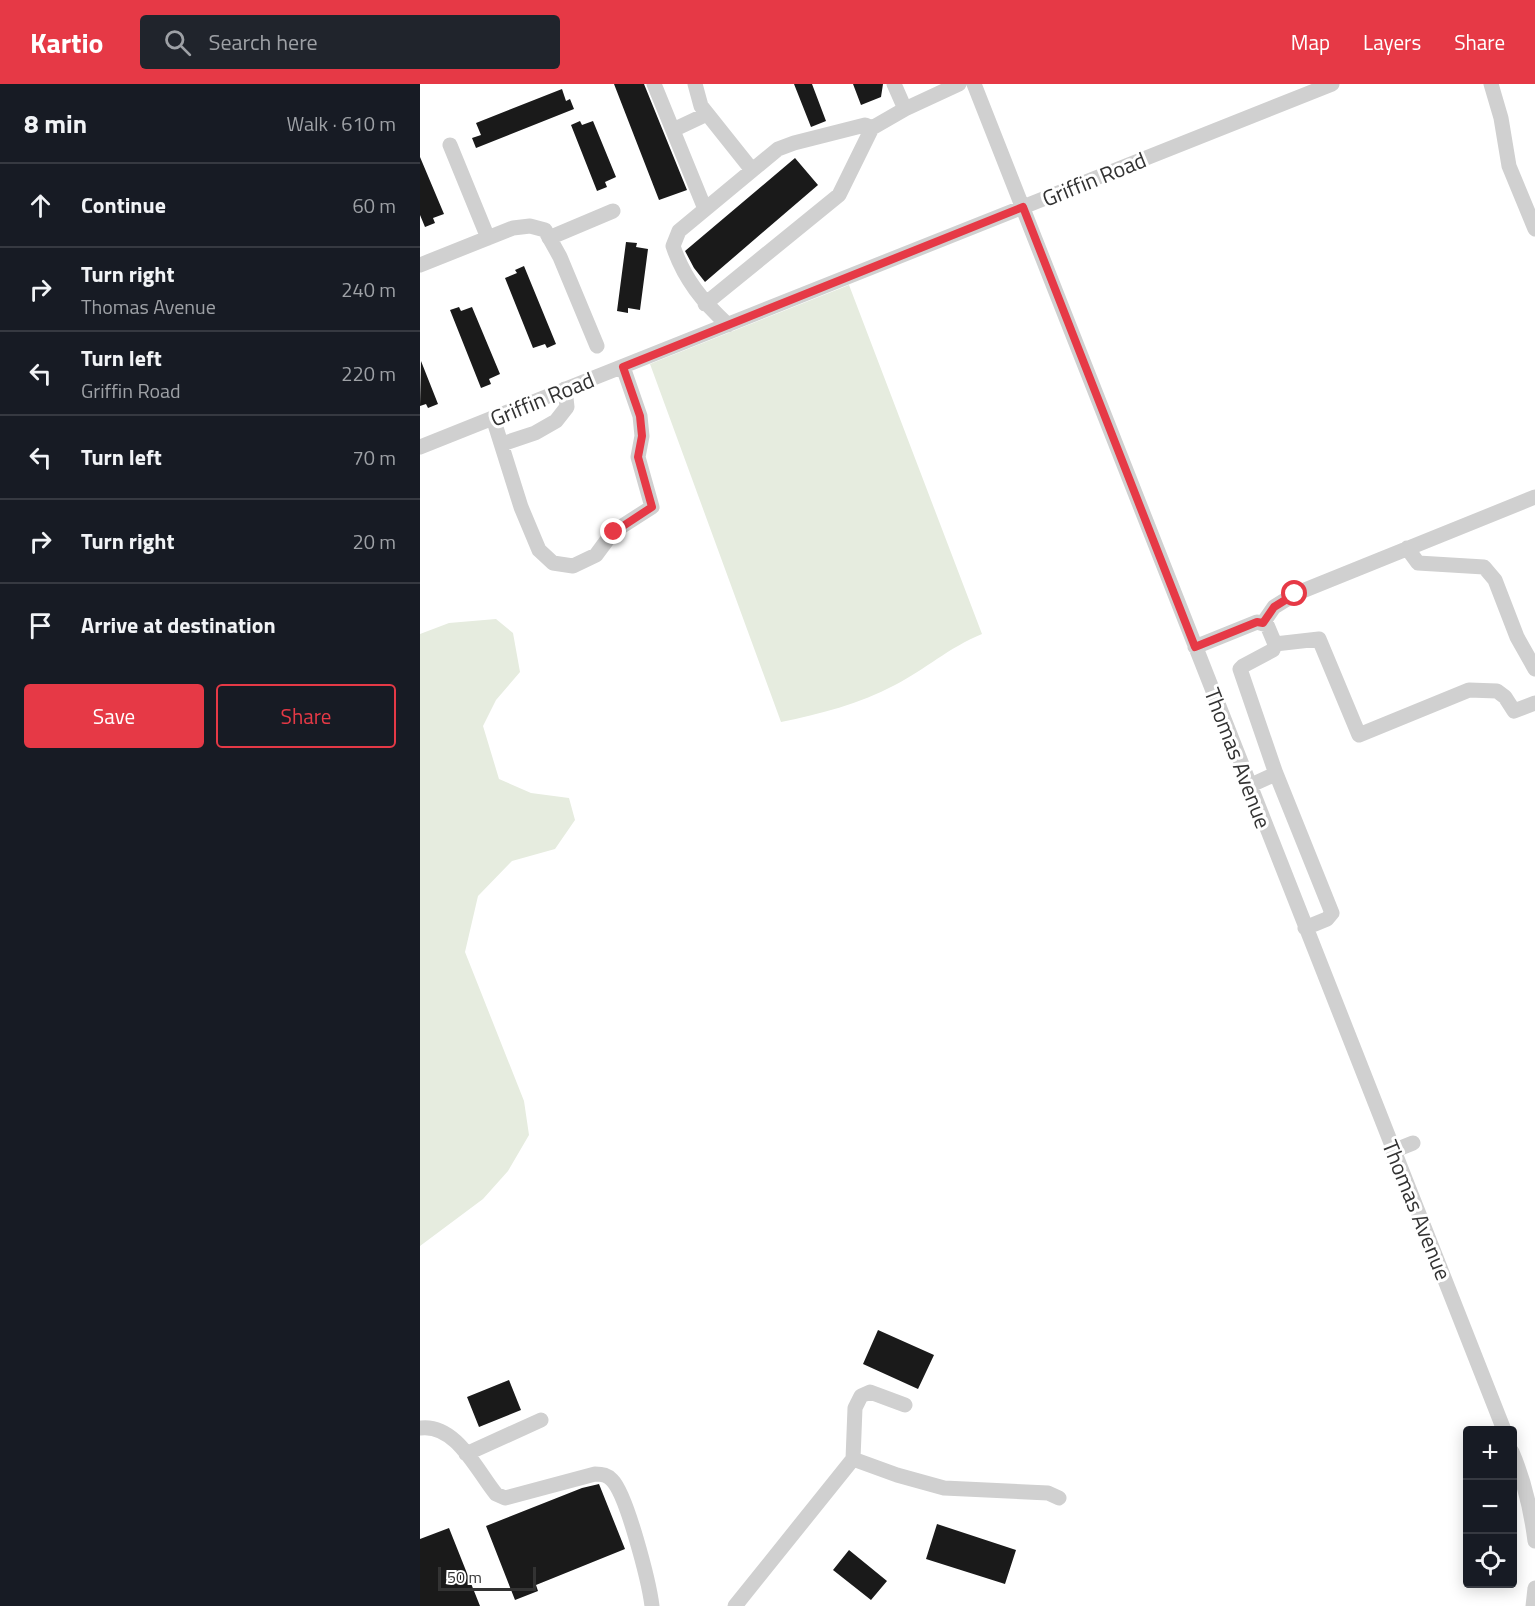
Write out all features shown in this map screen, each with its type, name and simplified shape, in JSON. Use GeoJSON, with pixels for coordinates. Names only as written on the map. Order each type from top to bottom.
{"type":"FeatureCollection","features":[{"type":"Feature","properties":{"kind":"street"},"geometry":{"type":"LineString","coordinates":[[654,84],[705,209]]}},
{"type":"Feature","properties":{"kind":"street"},"geometry":{"type":"LineString","coordinates":[[695,84],[701,106],[706,114],[752,170]]}},
{"type":"Feature","properties":{"kind":"street"},"geometry":{"type":"LineString","coordinates":[[894,84],[905,109]]}},
{"type":"Feature","properties":{"kind":"street"},"geometry":{"type":"LineString","coordinates":[[705,303],[839,195],[872,128],[905,109],[959,84]]}},
{"type":"Feature","properties":{"kind":"street","name":"Thomas Avenue"},"geometry":{"type":"LineString","coordinates":[[974,84],[1502,1426]]}},
{"type":"Feature","properties":{"kind":"street","name":"Griffin Road"},"geometry":{"type":"LineString","coordinates":[[420,447],[1332,84]]}},
{"type":"Feature","properties":{"kind":"street"},"geometry":{"type":"LineString","coordinates":[[1491,84],[1501,118],[1509,166],[1535,229]]}},
{"type":"Feature","properties":{"kind":"street"},"geometry":{"type":"LineString","coordinates":[[673,130],[706,114]]}},
{"type":"Feature","properties":{"kind":"street"},"geometry":{"type":"LineString","coordinates":[[728,325],[692,288],[673,246],[679,231],[778,149],[865,125],[872,128]]}},
{"type":"Feature","properties":{"kind":"street"},"geometry":{"type":"LineString","coordinates":[[450,145],[488,238]]}},
{"type":"Feature","properties":{"kind":"street"},"geometry":{"type":"LineString","coordinates":[[549,238],[613,210]]}},
{"type":"Feature","properties":{"kind":"street"},"geometry":{"type":"LineString","coordinates":[[420,265],[513,228],[530,226],[545,230],[560,257],[597,346]]}},
{"type":"Feature","properties":{"kind":"street"},"geometry":{"type":"LineString","coordinates":[[493,418],[521,507],[539,550],[553,563],[573,566],[596,555],[614,532],[652,507],[638,457],[642,436],[640,416],[623,367]]}},
{"type":"Feature","properties":{"kind":"street"},"geometry":{"type":"LineString","coordinates":[[502,444],[535,433],[556,421],[567,407],[565,389]]}},
{"type":"Feature","properties":{"kind":"street"},"geometry":{"type":"LineString","coordinates":[[1263,623],[1274,607],[1295,594],[1535,496]]}},
{"type":"Feature","properties":{"kind":"street"},"geometry":{"type":"LineString","coordinates":[[1407,548],[1418,563],[1484,567],[1495,580],[1517,637],[1535,669]]}},
{"type":"Feature","properties":{"kind":"street"},"geometry":{"type":"LineString","coordinates":[[1195,647],[1257,622],[1267,625],[1275,644],[1273,650],[1240,669],[1275,771],[1332,913],[1327,918],[1305,928]]}},
{"type":"Feature","properties":{"kind":"street"},"geometry":{"type":"LineString","coordinates":[[1275,644],[1319,639],[1359,735],[1469,690],[1497,691],[1505,697],[1514,711],[1535,703]]}},
{"type":"Feature","properties":{"kind":"street"},"geometry":{"type":"LineString","coordinates":[[1249,786],[1273,775],[1275,771]]}},
{"type":"Feature","properties":{"kind":"street"},"geometry":{"type":"LineString","coordinates":[[1393,1151],[1413,1143]]}},
{"type":"Feature","properties":{"kind":"street"},"geometry":{"type":"LineString","coordinates":[[735,1606],[853,1459],[855,1408],[861,1396],[870,1392],[905,1406]]}},
{"type":"Feature","properties":{"kind":"street"},"geometry":{"type":"LineString","coordinates":[[466,1454],[541,1420]]}},
{"type":"Feature","properties":{"kind":"street"},"geometry":{"type":"LineString","coordinates":[[420,1428],[430,1427],[448,1435],[466,1454],[496,1494],[505,1498],[595,1474],[604,1474],[612,1480],[619,1489],[637,1541],[652,1606]]}},
{"type":"Feature","properties":{"kind":"street"},"geometry":{"type":"LineString","coordinates":[[853,1459],[897,1475],[944,1488],[1048,1493],[1059,1498]]}},
{"type":"Feature","properties":{"kind":"street"},"geometry":{"type":"LineString","coordinates":[[1517,1464],[1532,1518],[1535,1541]]}},
{"type":"Feature","properties":{"kind":"street"},"geometry":{"type":"LineString","coordinates":[[1533,1606],[1535,1588]]}},
{"type":"Feature","properties":{"kind":"shaded area"},"geometry":{"type":"Polygon","coordinates":[[[849,285],[982,634],[881,692],[839,708],[781,722],[650,364],[849,285]]]}},
{"type":"Feature","properties":{"kind":"shaded area"},"geometry":{"type":"Polygon","coordinates":[[[496,619],[513,633],[520,672],[496,700],[483,726],[499,779],[531,793],[569,798],[575,820],[555,849],[512,861],[478,896],[465,952],[524,1101],[529,1135],[508,1171],[483,1199],[420,1246],[420,634],[449,623],[496,619]]]}},
{"type":"Feature","properties":{"kind":"building"},"geometry":{"type":"Polygon","coordinates":[[[614,84],[644,84],[687,190],[659,200],[614,84]]]}},
{"type":"Feature","properties":{"kind":"building"},"geometry":{"type":"Polygon","coordinates":[[[794,84],[812,84],[826,121],[811,127],[794,84]]]}},
{"type":"Feature","properties":{"kind":"building"},"geometry":{"type":"Polygon","coordinates":[[[853,84],[883,84],[881,97],[861,105],[853,84]]]}},
{"type":"Feature","properties":{"kind":"building"},"geometry":{"type":"Polygon","coordinates":[[[562,89],[566,101],[570,99],[574,109],[476,148],[472,138],[481,135],[476,123],[562,89]]]}},
{"type":"Feature","properties":{"kind":"building"},"geometry":{"type":"Polygon","coordinates":[[[580,121],[582,125],[593,121],[616,177],[605,182],[607,187],[597,191],[571,125],[580,121]]]}},
{"type":"Feature","properties":{"kind":"building"},"geometry":{"type":"Polygon","coordinates":[[[420,157],[444,214],[433,218],[435,223],[425,227],[420,215],[420,157]]]}},
{"type":"Feature","properties":{"kind":"building"},"geometry":{"type":"Polygon","coordinates":[[[795,158],[818,185],[705,282],[685,251],[795,158]]]}},
{"type":"Feature","properties":{"kind":"building"},"geometry":{"type":"Polygon","coordinates":[[[626,242],[637,243],[636,247],[648,249],[640,310],[628,308],[628,313],[617,311],[626,242]]]}},
{"type":"Feature","properties":{"kind":"building"},"geometry":{"type":"Polygon","coordinates":[[[524,266],[556,344],[547,348],[545,344],[533,348],[505,278],[517,273],[515,270],[524,266]]]}},
{"type":"Feature","properties":{"kind":"building"},"geometry":{"type":"Polygon","coordinates":[[[459,307],[461,311],[472,307],[500,374],[489,379],[491,384],[481,388],[450,310],[459,307]]]}},
{"type":"Feature","properties":{"kind":"building"},"geometry":{"type":"Polygon","coordinates":[[[421,361],[438,404],[428,408],[426,404],[420,406],[421,361]]]}},
{"type":"Feature","properties":{"kind":"building"},"geometry":{"type":"Polygon","coordinates":[[[878,1330],[934,1355],[918,1389],[863,1364],[878,1330]]]}},
{"type":"Feature","properties":{"kind":"building"},"geometry":{"type":"Polygon","coordinates":[[[509,1380],[521,1410],[479,1427],[467,1397],[509,1380]]]}},
{"type":"Feature","properties":{"kind":"building"},"geometry":{"type":"Polygon","coordinates":[[[599,1484],[625,1549],[536,1585],[538,1591],[515,1600],[486,1526],[582,1488],[599,1484]]]}},
{"type":"Feature","properties":{"kind":"building"},"geometry":{"type":"Polygon","coordinates":[[[937,1524],[1016,1550],[1005,1584],[926,1559],[937,1524]]]}},
{"type":"Feature","properties":{"kind":"building"},"geometry":{"type":"Polygon","coordinates":[[[449,1528],[480,1606],[420,1606],[420,1539],[449,1528]]]}},
{"type":"Feature","properties":{"kind":"building"},"geometry":{"type":"Polygon","coordinates":[[[849,1550],[887,1581],[871,1600],[833,1570],[849,1550]]]}},
{"type":"Feature","properties":{"kind":"route"},"geometry":{"type":"LineString","coordinates":[[614,532],[652,507],[638,457],[642,436],[640,416],[623,367],[1023,207],[1195,647],[1257,622],[1263,623],[1274,607],[1295,594]]}}]}
